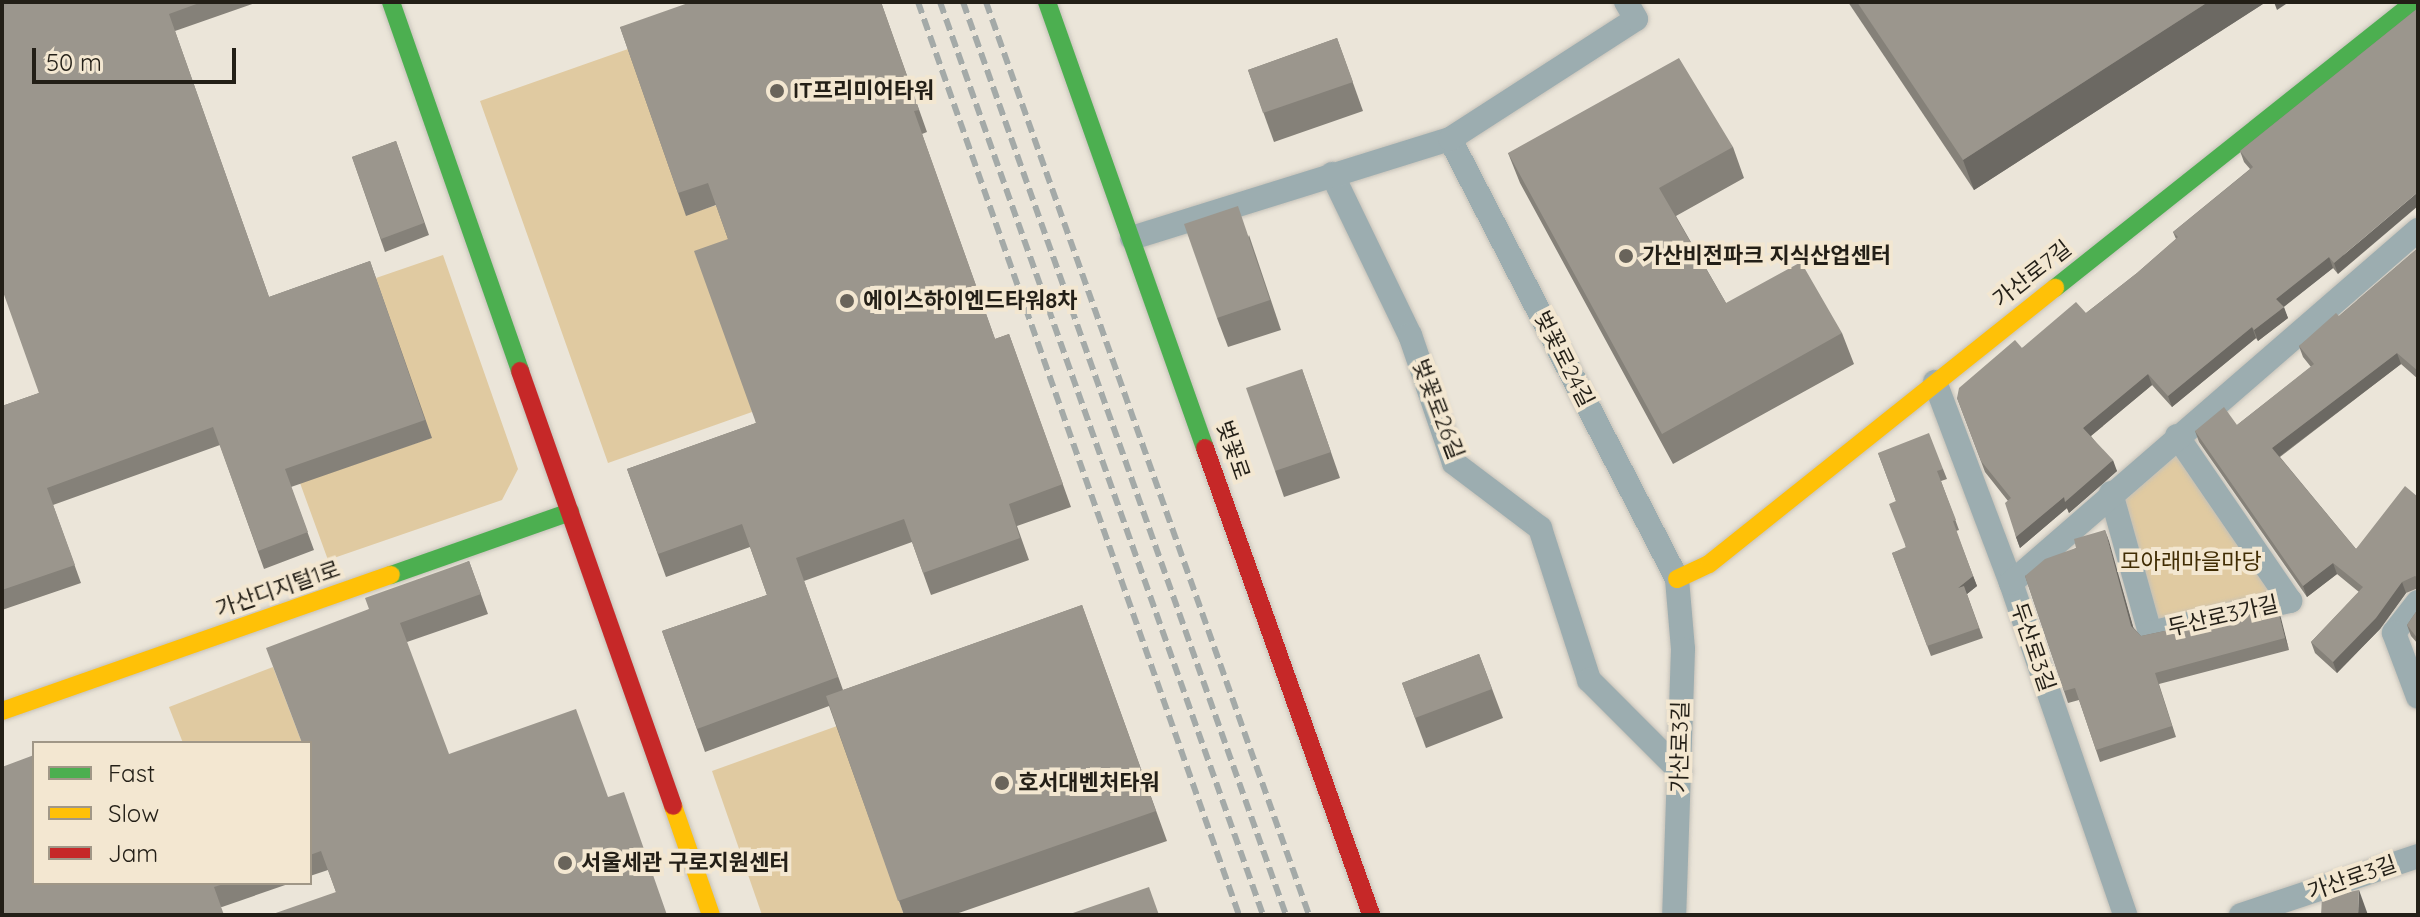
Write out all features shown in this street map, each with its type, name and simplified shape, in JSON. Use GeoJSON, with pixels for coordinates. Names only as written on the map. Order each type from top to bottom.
{"type":"FeatureCollection","features":[{"type":"Feature","properties":{"kind":"street"},"geometry":{"type":"LineString","coordinates":[[391,2],[711,915]]}},
{"type":"Feature","properties":{"kind":"street","name":"벚꽃로"},"geometry":{"type":"LineString","coordinates":[[1047,2],[1371,915]]}},
{"type":"Feature","properties":{"kind":"street","name":"가산로7길"},"geometry":{"type":"LineString","coordinates":[[1677,579],[1709,564],[2414,2]]}},
{"type":"Feature","properties":{"kind":"street"},"geometry":{"type":"LineString","coordinates":[[1132,238],[1450,139],[1631,10]]}},
{"type":"Feature","properties":{"kind":"street","name":"벚꽃로24길"},"geometry":{"type":"LineString","coordinates":[[1450,139],[1677,579]]}},
{"type":"Feature","properties":{"kind":"street","name":"벚꽃로26길"},"geometry":{"type":"LineString","coordinates":[[1332,174],[1410,335],[1454,463],[1540,528],[1589,680],[1680,771]]}},
{"type":"Feature","properties":{"kind":"street"},"geometry":{"type":"LineString","coordinates":[[2011,583],[2111,493],[2418,230]]}},
{"type":"Feature","properties":{"kind":"street","name":"두산로3길"},"geometry":{"type":"LineString","coordinates":[[1935,382],[2011,583],[2125,915]]}},
{"type":"Feature","properties":{"kind":"street","name":"두산로3가길"},"geometry":{"type":"LineString","coordinates":[[2111,493],[2150,633],[2290,601],[2177,436]]}},
{"type":"Feature","properties":{"kind":"street","name":"가산디지털1로"},"geometry":{"type":"LineString","coordinates":[[2,711],[570,512]]}},
{"type":"Feature","properties":{"kind":"street","name":"가산로3길"},"geometry":{"type":"LineString","coordinates":[[1674,915],[1683,649],[1677,579]]}},
{"type":"Feature","properties":{"kind":"street"},"geometry":{"type":"LineString","coordinates":[[2418,602],[2394,633],[2418,697]]}},
{"type":"Feature","properties":{"kind":"street","name":"가산로3길"},"geometry":{"type":"LineString","coordinates":[[2241,915],[2418,856]]}},
{"type":"Feature","properties":{"kind":"green space"},"geometry":{"type":"Polygon","coordinates":[[[628,49],[686,215],[717,205],[737,262],[752,412],[608,463],[480,101],[628,49]]]}},
{"type":"Feature","properties":{"kind":"green space"},"geometry":{"type":"Polygon","coordinates":[[[443,255],[518,469],[502,500],[328,560],[300,483],[431,438],[376,278],[443,255]]]}},
{"type":"Feature","properties":{"kind":"green space","name":"모아래마을마당"},"geometry":{"type":"Polygon","coordinates":[[[2177,436],[2290,601],[2150,633],[2111,493],[2177,436]]]}},
{"type":"Feature","properties":{"kind":"green space"},"geometry":{"type":"Polygon","coordinates":[[[273,667],[301,741],[182,741],[169,707],[273,667]]]}},
{"type":"Feature","properties":{"kind":"green space"},"geometry":{"type":"Polygon","coordinates":[[[837,726],[904,915],[762,915],[712,771],[837,726]]]}},
{"type":"Feature","properties":{"kind":"building"},"geometry":{"type":"Polygon","coordinates":[[[2,2],[202,2],[169,14],[269,297],[370,261],[425,420],[285,469],[308,532],[258,551],[213,427],[47,488],[75,565],[2,590],[2,406],[39,393],[2,289],[2,2]]]}},
{"type":"Feature","properties":{"kind":"building"},"geometry":{"type":"Polygon","coordinates":[[[691,2],[881,2],[919,110],[914,111],[995,339],[1009,334],[1063,484],[1009,504],[1020,538],[923,573],[904,519],[796,558],[838,677],[697,729],[662,631],[767,595],[742,524],[658,554],[627,469],[756,423],[694,251],[728,239],[708,183],[678,193],[620,27],[691,2]]]}},
{"type":"Feature","properties":{"kind":"building"},"geometry":{"type":"Polygon","coordinates":[[[1857,2],[2208,2],[1963,160],[1857,2]]]}},
{"type":"Feature","properties":{"kind":"building"},"geometry":{"type":"Polygon","coordinates":[[[2418,8],[2418,192],[2334,263],[2329,257],[2276,299],[2284,307],[2254,330],[2252,327],[2168,396],[2148,374],[2083,428],[2113,460],[2065,502],[2064,497],[2016,537],[2005,503],[2011,498],[1981,461],[1957,398],[1959,388],[2015,340],[2022,348],[2076,302],[2086,313],[2137,273],[2178,237],[2173,232],[2253,167],[2240,151],[2418,8]]]}},
{"type":"Feature","properties":{"kind":"building"},"geometry":{"type":"Polygon","coordinates":[[[1337,38],[1353,82],[1263,113],[1248,70],[1337,38]]]}},
{"type":"Feature","properties":{"kind":"building","name":"가산비전파크 지식산업센터"},"geometry":{"type":"Polygon","coordinates":[[[1679,58],[1733,147],[1659,188],[1726,303],[1801,262],[1842,333],[1662,434],[1508,153],[1679,58]]]}},
{"type":"Feature","properties":{"kind":"building"},"geometry":{"type":"Polygon","coordinates":[[[396,141],[424,223],[381,239],[352,157],[396,141]]]}},
{"type":"Feature","properties":{"kind":"building"},"geometry":{"type":"Polygon","coordinates":[[[1238,206],[1270,300],[1217,318],[1184,224],[1238,206]]]}},
{"type":"Feature","properties":{"kind":"building"},"geometry":{"type":"Polygon","coordinates":[[[2418,248],[2418,371],[2397,353],[2272,448],[2356,549],[2405,486],[2418,497],[2418,578],[2415,576],[2402,582],[2376,618],[2333,662],[2311,642],[2363,587],[2333,563],[2303,586],[2195,431],[2224,407],[2237,425],[2314,364],[2299,346],[2418,248]]]}},
{"type":"Feature","properties":{"kind":"building"},"geometry":{"type":"Polygon","coordinates":[[[1302,369],[1331,452],[1275,471],[1246,388],[1302,369]]]}},
{"type":"Feature","properties":{"kind":"building"},"geometry":{"type":"Polygon","coordinates":[[[1929,433],[1943,469],[1937,471],[1973,576],[1958,588],[1964,586],[1979,628],[1927,646],[1892,553],[1906,547],[1889,504],[1896,501],[1878,453],[1929,433]]]}},
{"type":"Feature","properties":{"kind":"building"},"geometry":{"type":"Polygon","coordinates":[[[2105,530],[2131,626],[2141,636],[2277,607],[2285,638],[2155,673],[2172,726],[2096,750],[2075,688],[2064,691],[2025,576],[2045,559],[2076,548],[2074,539],[2105,530]]]}},
{"type":"Feature","properties":{"kind":"building"},"geometry":{"type":"Polygon","coordinates":[[[469,561],[481,594],[400,623],[449,754],[576,709],[608,797],[624,792],[667,915],[270,915],[336,892],[321,851],[312,854],[312,741],[301,741],[266,648],[369,609],[365,598],[469,561]]]}},
{"type":"Feature","properties":{"kind":"building","name":"호서대벤처타워"},"geometry":{"type":"Polygon","coordinates":[[[1082,605],[1156,811],[898,901],[826,696],[1082,605]]]}},
{"type":"Feature","properties":{"kind":"building"},"geometry":{"type":"Polygon","coordinates":[[[2418,609],[2418,639],[2407,625],[2418,609]]]}},
{"type":"Feature","properties":{"kind":"building"},"geometry":{"type":"Polygon","coordinates":[[[1479,654],[1492,689],[1415,718],[1402,683],[1479,654]]]}},
{"type":"Feature","properties":{"kind":"building"},"geometry":{"type":"Polygon","coordinates":[[[32,756],[32,885],[220,885],[214,887],[224,915],[2,915],[2,767],[32,756]]]}},
{"type":"Feature","properties":{"kind":"building"},"geometry":{"type":"Polygon","coordinates":[[[1149,887],[1159,915],[1067,915],[1149,887]]]}},
{"type":"Feature","properties":{"kind":"building"},"geometry":{"type":"Polygon","coordinates":[[[2359,890],[2358,915],[2321,915],[2322,898],[2359,890]]]}},
{"type":"Feature","properties":{"kind":"railway"},"geometry":{"type":"LineString","coordinates":[[918,2],[1239,915]]}},
{"type":"Feature","properties":{"kind":"railway"},"geometry":{"type":"LineString","coordinates":[[940,2],[1263,915]]}},
{"type":"Feature","properties":{"kind":"railway"},"geometry":{"type":"LineString","coordinates":[[963,2],[1286,915]]}},
{"type":"Feature","properties":{"kind":"railway"},"geometry":{"type":"LineString","coordinates":[[986,2],[1309,915]]}},
{"type":"Feature","properties":{"kind":"traffic: fast"},"geometry":{"type":"LineString","coordinates":[[391,2],[520,371]]}},
{"type":"Feature","properties":{"kind":"traffic: fast"},"geometry":{"type":"LineString","coordinates":[[1047,2],[1205,448]]}},
{"type":"Feature","properties":{"kind":"traffic: fast"},"geometry":{"type":"LineString","coordinates":[[2055,288],[2414,2]]}},
{"type":"Feature","properties":{"kind":"traffic: fast"},"geometry":{"type":"LineString","coordinates":[[391,575],[570,512]]}},
{"type":"Feature","properties":{"kind":"traffic: slow"},"geometry":{"type":"LineString","coordinates":[[1677,579],[1709,564],[2055,288]]}},
{"type":"Feature","properties":{"kind":"traffic: slow"},"geometry":{"type":"LineString","coordinates":[[2,711],[391,575]]}},
{"type":"Feature","properties":{"kind":"traffic: slow"},"geometry":{"type":"LineString","coordinates":[[673,806],[711,915]]}},
{"type":"Feature","properties":{"kind":"traffic: jam"},"geometry":{"type":"LineString","coordinates":[[520,371],[673,806]]}},
{"type":"Feature","properties":{"kind":"traffic: jam"},"geometry":{"type":"LineString","coordinates":[[1205,448],[1371,915]]}},
{"type":"Feature","properties":{"kind":"place","name":"IT프리미어타워"},"geometry":{"type":"Point","coordinates":[777,91]}},
{"type":"Feature","properties":{"kind":"place","name":"가산비전파크 지식산업센터"},"geometry":{"type":"Point","coordinates":[1626,256]}},
{"type":"Feature","properties":{"kind":"place","name":"에이스하이엔드타워8차"},"geometry":{"type":"Point","coordinates":[847,301]}},
{"type":"Feature","properties":{"kind":"place","name":"호서대벤처타워"},"geometry":{"type":"Point","coordinates":[1002,783]}},
{"type":"Feature","properties":{"kind":"place","name":"서울세관 구로지원센터"},"geometry":{"type":"Point","coordinates":[565,863]}}]}
